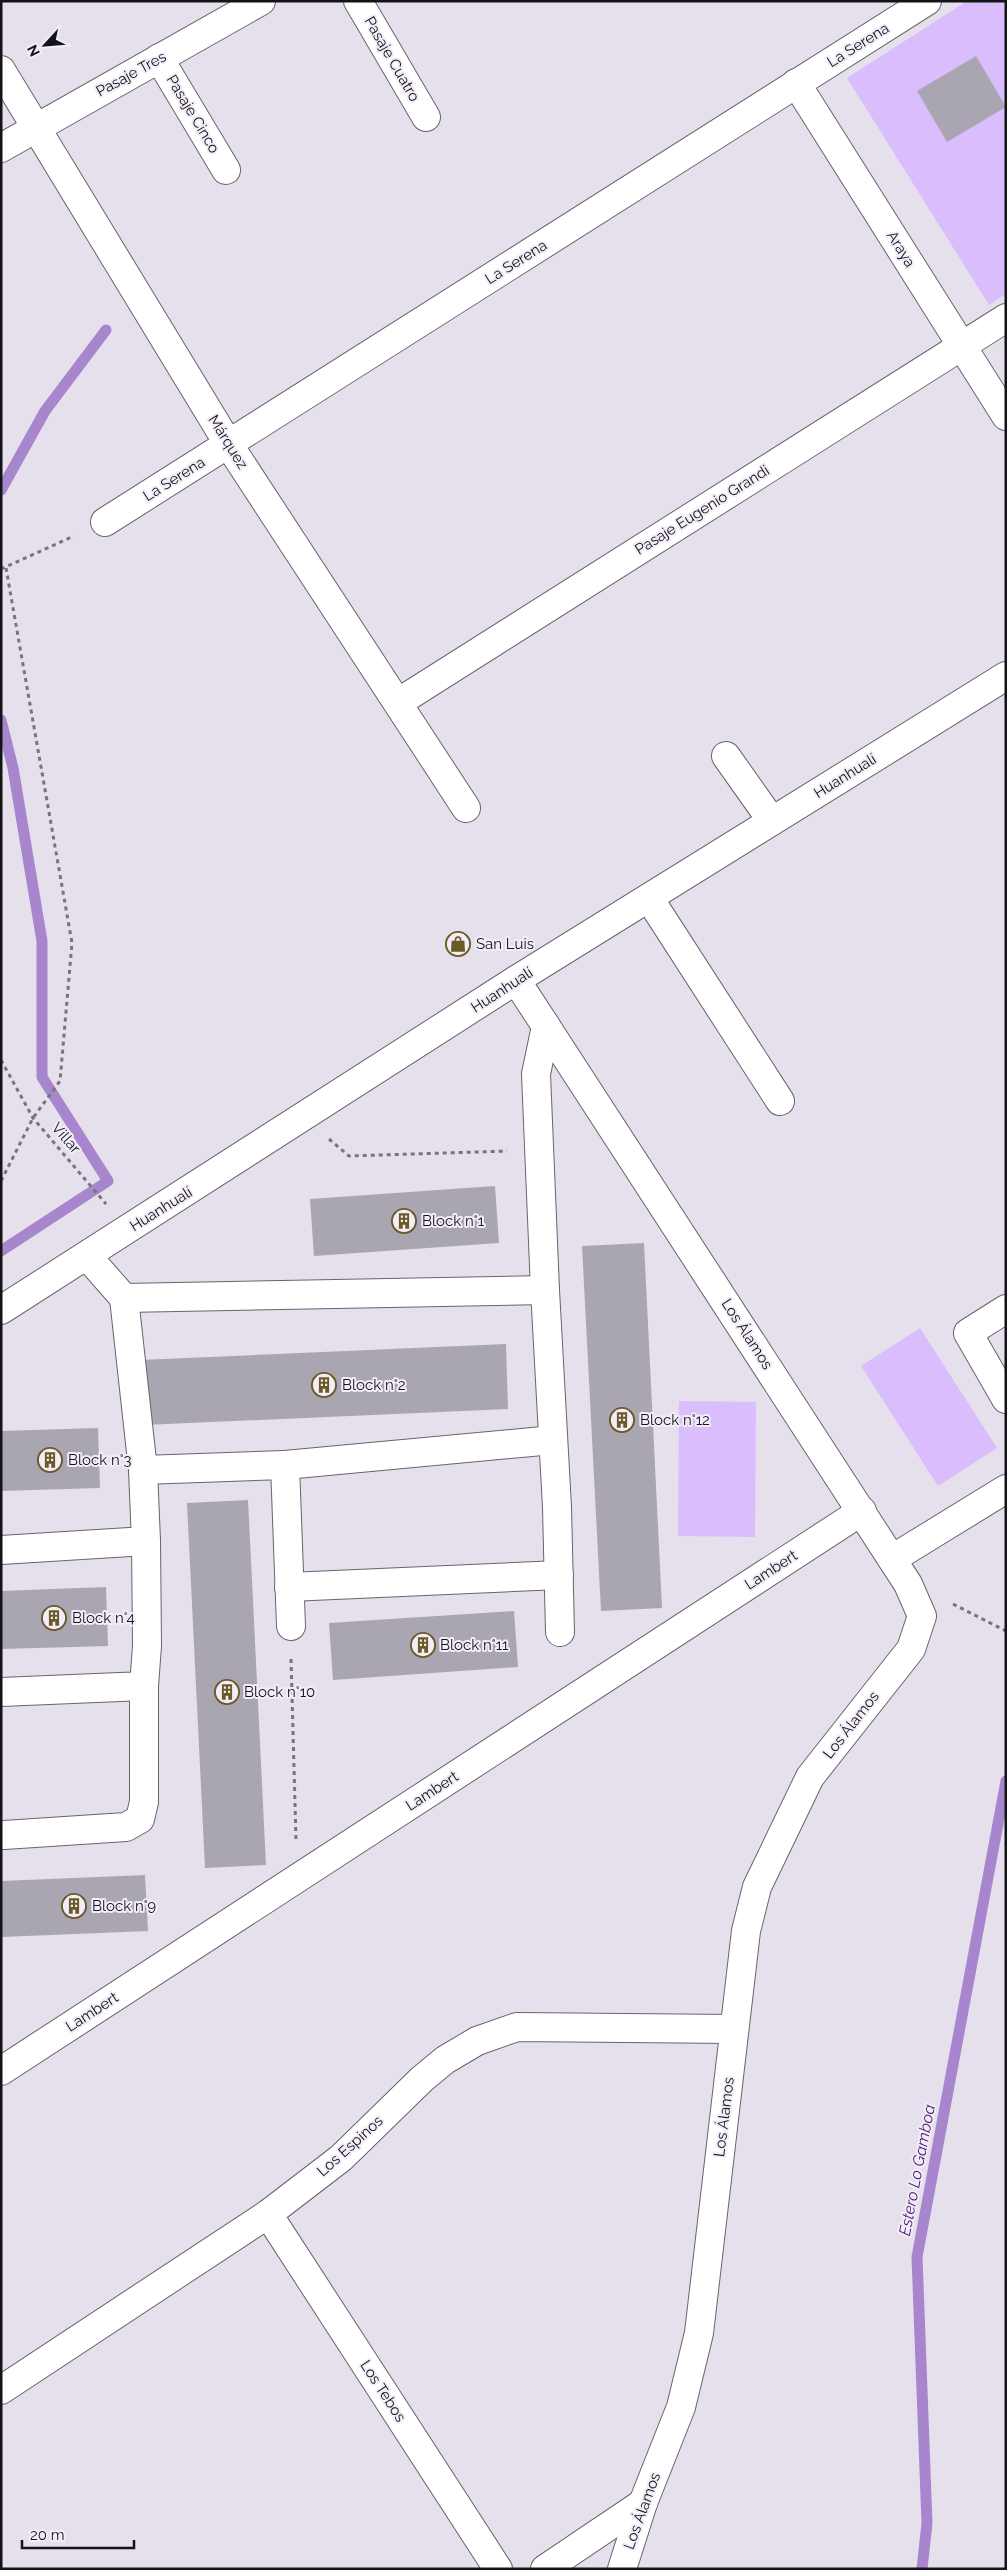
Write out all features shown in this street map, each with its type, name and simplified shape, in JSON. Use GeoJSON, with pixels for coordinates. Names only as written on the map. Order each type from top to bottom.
{"type":"FeatureCollection","features":[{"type":"Feature","properties":{"kind":"street","name":"Pasaje Tres"},"geometry":{"type":"LineString","coordinates":[[1,148],[35,127],[261,1]]}},
{"type":"Feature","properties":{"kind":"street","name":"Pasaje Cuatro"},"geometry":{"type":"LineString","coordinates":[[358,1],[426,117]]}},
{"type":"Feature","properties":{"kind":"street","name":"La Serena"},"geometry":{"type":"LineString","coordinates":[[104,522],[927,1]]}},
{"type":"Feature","properties":{"kind":"street","name":"Pasaje Cinco"},"geometry":{"type":"LineString","coordinates":[[159,58],[226,170]]}},
{"type":"Feature","properties":{"kind":"street","name":"Márquez"},"geometry":{"type":"LineString","coordinates":[[1,70],[229,444],[399,702],[466,808]]}},
{"type":"Feature","properties":{"kind":"street","name":"Araya"},"geometry":{"type":"LineString","coordinates":[[796,83],[1006,416]]}},
{"type":"Feature","properties":{"kind":"street","name":"Pasaje Eugenio Grandi"},"geometry":{"type":"LineString","coordinates":[[399,702],[1006,318]]}},
{"type":"Feature","properties":{"kind":"street","name":"Huanhualí"},"geometry":{"type":"LineString","coordinates":[[1,1310],[304,1118],[516,980],[1006,676]]}},
{"type":"Feature","properties":{"kind":"street"},"geometry":{"type":"LineString","coordinates":[[726,756],[772,821]]}},
{"type":"Feature","properties":{"kind":"street"},"geometry":{"type":"LineString","coordinates":[[649,898],[780,1101]]}},
{"type":"Feature","properties":{"kind":"street","name":"Los Álamos"},"geometry":{"type":"LineString","coordinates":[[516,980],[862,1511],[908,1584],[922,1616],[911,1649],[810,1777],[757,1887],[746,1931],[699,2333],[681,2407],[643,2502],[622,2569]]}},
{"type":"Feature","properties":{"kind":"street"},"geometry":{"type":"LineString","coordinates":[[546,1026],[536,1074],[560,1632]]}},
{"type":"Feature","properties":{"kind":"street"},"geometry":{"type":"LineString","coordinates":[[4,1835],[126,1827],[140,1819],[144,1802],[144,1686],[147,1646],[143,1470],[124,1298],[87,1256]]}},
{"type":"Feature","properties":{"kind":"street"},"geometry":{"type":"LineString","coordinates":[[124,1298],[545,1290]]}},
{"type":"Feature","properties":{"kind":"street"},"geometry":{"type":"LineString","coordinates":[[1006,1309],[968,1333],[1006,1399]]}},
{"type":"Feature","properties":{"kind":"street"},"geometry":{"type":"LineString","coordinates":[[143,1470],[285,1465],[553,1440]]}},
{"type":"Feature","properties":{"kind":"street"},"geometry":{"type":"LineString","coordinates":[[285,1465],[291,1626]]}},
{"type":"Feature","properties":{"kind":"street"},"geometry":{"type":"LineString","coordinates":[[892,1559],[1006,1489]]}},
{"type":"Feature","properties":{"kind":"street","name":"Lambert"},"geometry":{"type":"LineString","coordinates":[[1,2071],[862,1511]]}},
{"type":"Feature","properties":{"kind":"street"},"geometry":{"type":"LineString","coordinates":[[1,1550],[146,1541]]}},
{"type":"Feature","properties":{"kind":"street"},"geometry":{"type":"LineString","coordinates":[[289,1587],[559,1575]]}},
{"type":"Feature","properties":{"kind":"street"},"geometry":{"type":"LineString","coordinates":[[1,1692],[144,1686]]}},
{"type":"Feature","properties":{"kind":"street","name":"Los Espinos"},"geometry":{"type":"LineString","coordinates":[[1,2390],[268,2214],[341,2158],[444,2060],[477,2041],[517,2027],[734,2030]]}},
{"type":"Feature","properties":{"kind":"street","name":"Los Tebos"},"geometry":{"type":"LineString","coordinates":[[268,2214],[498,2569]]}},
{"type":"Feature","properties":{"kind":"street"},"geometry":{"type":"LineString","coordinates":[[545,2569],[643,2502]]}},
{"type":"Feature","properties":{"kind":"path"},"geometry":{"type":"LineString","coordinates":[[33,1118],[60,1081],[72,943],[3,568],[104,522]]}},
{"type":"Feature","properties":{"kind":"path","name":"Villar"},"geometry":{"type":"LineString","coordinates":[[1,1060],[33,1118],[82,1174]]}},
{"type":"Feature","properties":{"kind":"path","name":"Villar"},"geometry":{"type":"LineString","coordinates":[[1,1181],[33,1118]]}},
{"type":"Feature","properties":{"kind":"path"},"geometry":{"type":"LineString","coordinates":[[304,1118],[350,1156],[539,1150]]}},
{"type":"Feature","properties":{"kind":"path"},"geometry":{"type":"LineString","coordinates":[[922,1616],[948,1602],[996,1625],[1006,1632]]}},
{"type":"Feature","properties":{"kind":"path"},"geometry":{"type":"LineString","coordinates":[[291,1626],[297,1879]]}},
{"type":"Feature","properties":{"kind":"shaded area"},"geometry":{"type":"Polygon","coordinates":[[[967,1],[1006,1],[1006,294],[989,305],[847,78],[967,1]]]}},
{"type":"Feature","properties":{"kind":"shaded area"},"geometry":{"type":"Polygon","coordinates":[[[920,1328],[997,1448],[938,1486],[861,1366],[920,1328]]]}},
{"type":"Feature","properties":{"kind":"shaded area"},"geometry":{"type":"Polygon","coordinates":[[[679,1401],[756,1402],[755,1537],[678,1536],[679,1401]]]}},
{"type":"Feature","properties":{"kind":"building"},"geometry":{"type":"Polygon","coordinates":[[[976,56],[1006,107],[947,142],[917,91],[976,56]]]}},
{"type":"Feature","properties":{"kind":"building","name":"Block n°1"},"geometry":{"type":"Polygon","coordinates":[[[495,1186],[499,1243],[314,1256],[310,1199],[495,1186]]]}},
{"type":"Feature","properties":{"kind":"building","name":"Block n°12"},"geometry":{"type":"Polygon","coordinates":[[[644,1243],[662,1608],[601,1611],[582,1246],[644,1243]]]}},
{"type":"Feature","properties":{"kind":"building","name":"Block n°2"},"geometry":{"type":"Polygon","coordinates":[[[506,1344],[508,1409],[144,1425],[140,1360],[506,1344]]]}},
{"type":"Feature","properties":{"kind":"building","name":"Block n°3"},"geometry":{"type":"Polygon","coordinates":[[[98,1428],[100,1488],[1,1491],[1,1431],[98,1428]]]}},
{"type":"Feature","properties":{"kind":"building","name":"Block n°10"},"geometry":{"type":"Polygon","coordinates":[[[248,1500],[266,1865],[205,1868],[187,1503],[248,1500]]]}},
{"type":"Feature","properties":{"kind":"building","name":"Block n°4"},"geometry":{"type":"Polygon","coordinates":[[[106,1587],[108,1646],[1,1649],[1,1591],[106,1587]]]}},
{"type":"Feature","properties":{"kind":"building","name":"Block n°11"},"geometry":{"type":"Polygon","coordinates":[[[514,1611],[518,1667],[333,1680],[329,1623],[514,1611]]]}},
{"type":"Feature","properties":{"kind":"building","name":"Block n°9"},"geometry":{"type":"Polygon","coordinates":[[[145,1875],[148,1931],[1,1937],[1,1881],[145,1875]]]}},
{"type":"Feature","properties":{"kind":"waterway"},"geometry":{"type":"LineString","coordinates":[[1,490],[45,411],[106,330]]}},
{"type":"Feature","properties":{"kind":"waterway"},"geometry":{"type":"LineString","coordinates":[[1,720],[13,768],[42,941],[42,1077],[108,1181],[1,1251]]}},
{"type":"Feature","properties":{"kind":"waterway","name":"Estero Lo Gamboa"},"geometry":{"type":"LineString","coordinates":[[922,2569],[927,2523],[917,2257],[1006,1781]]}},
{"type":"Feature","properties":{"kind":"place","name":"San Luis"},"geometry":{"type":"Point","coordinates":[458,944]}},
{"type":"Feature","properties":{"kind":"place","name":"Block n°1"},"geometry":{"type":"Point","coordinates":[404,1221]}},
{"type":"Feature","properties":{"kind":"place","name":"Block n°2"},"geometry":{"type":"Point","coordinates":[324,1385]}},
{"type":"Feature","properties":{"kind":"place","name":"Block n°12"},"geometry":{"type":"Point","coordinates":[622,1420]}},
{"type":"Feature","properties":{"kind":"place","name":"Block n°3"},"geometry":{"type":"Point","coordinates":[50,1460]}},
{"type":"Feature","properties":{"kind":"place","name":"Block n°4"},"geometry":{"type":"Point","coordinates":[54,1618]}},
{"type":"Feature","properties":{"kind":"place","name":"Block n°11"},"geometry":{"type":"Point","coordinates":[423,1645]}},
{"type":"Feature","properties":{"kind":"place","name":"Block n°10"},"geometry":{"type":"Point","coordinates":[227,1692]}},
{"type":"Feature","properties":{"kind":"place","name":"Block n°9"},"geometry":{"type":"Point","coordinates":[74,1906]}}]}
